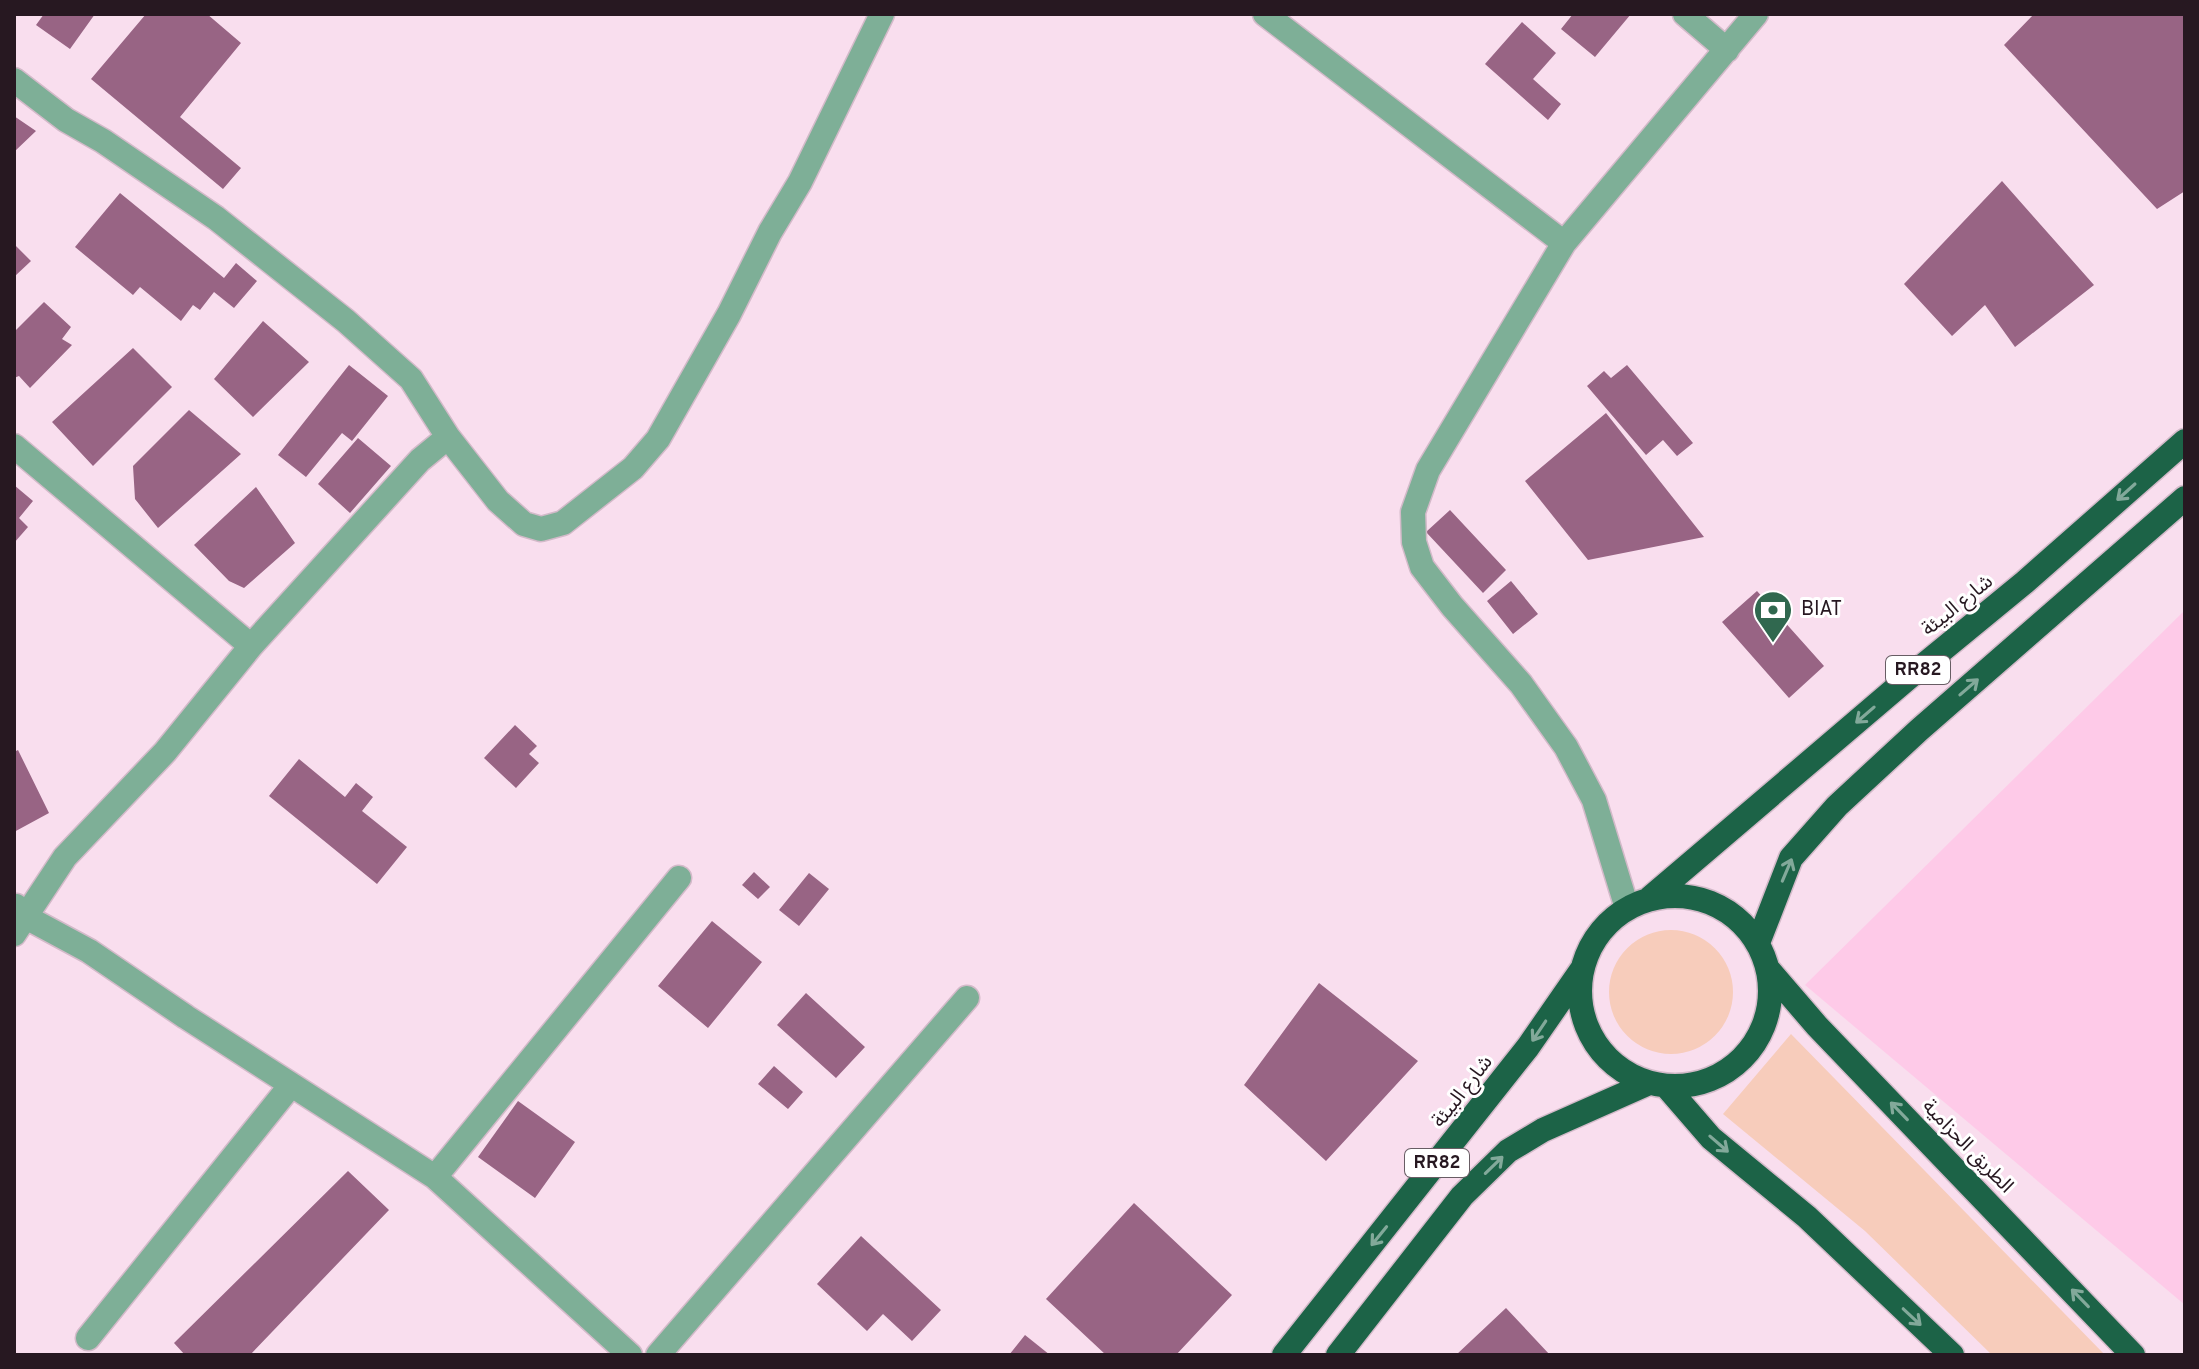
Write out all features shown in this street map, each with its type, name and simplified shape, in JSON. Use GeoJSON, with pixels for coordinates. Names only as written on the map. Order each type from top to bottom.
{"type":"FeatureCollection","features":[{"type":"Feature","properties":{"kind":"highway","name":"شارع البيئة"},"geometry":{"type":"LineString","coordinates":[[1650,898],[2025,582],[2185,441]]}},
{"type":"Feature","properties":{"kind":"highway","name":"RR82"},"geometry":{"type":"LineString","coordinates":[[1758,943],[1791,858],[1837,806],[1919,730],[2185,498]]}},
{"type":"Feature","properties":{"kind":"highway","name":"RR82"},"geometry":{"type":"LineString","coordinates":[[1674,895],[1699,898],[1722,907],[1742,922],[1758,943],[1768,969],[1771,995],[1766,1021],[1755,1044],[1738,1063],[1717,1077],[1692,1085],[1658,1085],[1622,1071],[1601,1051],[1586,1025],[1580,997],[1583,967],[1592,944],[1607,924],[1627,908],[1650,898],[1674,895]]}},
{"type":"Feature","properties":{"kind":"highway","name":"شارع البيئة"},"geometry":{"type":"LineString","coordinates":[[1284,1355],[1528,1047],[1583,967]]}},
{"type":"Feature","properties":{"kind":"highway","name":"الطريق الحزامية"},"geometry":{"type":"LineString","coordinates":[[1768,969],[1817,1026],[2133,1355]]}},
{"type":"Feature","properties":{"kind":"highway","name":"RR82"},"geometry":{"type":"LineString","coordinates":[[1338,1355],[1462,1196],[1508,1151],[1543,1130],[1658,1085]]}},
{"type":"Feature","properties":{"kind":"highway"},"geometry":{"type":"LineString","coordinates":[[1658,1085],[1711,1138],[1807,1217],[1952,1355]]}},
{"type":"Feature","properties":{"kind":"street"},"geometry":{"type":"LineString","coordinates":[[14,80],[66,120],[103,141],[216,218],[346,321],[411,379],[448,437],[498,501],[524,524],[541,529],[563,523],[633,468],[658,439],[800,182],[882,14]]}},
{"type":"Feature","properties":{"kind":"street"},"geometry":{"type":"LineString","coordinates":[[1265,14],[1564,243]]}},
{"type":"Feature","properties":{"kind":"street"},"geometry":{"type":"LineString","coordinates":[[1685,14],[1727,50]]}},
{"type":"Feature","properties":{"kind":"street"},"geometry":{"type":"LineString","coordinates":[[1627,908],[1594,800],[1566,747],[1521,684],[1422,567],[1414,542],[1413,512],[1428,470],[1564,243],[1756,14]]}},
{"type":"Feature","properties":{"kind":"street"},"geometry":{"type":"LineString","coordinates":[[448,437],[420,460],[251,646],[165,752],[65,857],[17,918],[89,951],[435,1177],[630,1355]]}},
{"type":"Feature","properties":{"kind":"street"},"geometry":{"type":"LineString","coordinates":[[14,446],[251,646]]}},
{"type":"Feature","properties":{"kind":"street"},"geometry":{"type":"LineString","coordinates":[[435,1177],[679,878]]}},
{"type":"Feature","properties":{"kind":"street"},"geometry":{"type":"LineString","coordinates":[[658,1355],[967,998]]}},
{"type":"Feature","properties":{"kind":"street"},"geometry":{"type":"LineString","coordinates":[[88,1338],[291,1085]]}},
{"type":"Feature","properties":{"kind":"shaded area"},"geometry":{"type":"Polygon","coordinates":[[[2185,610],[2185,1305],[1805,985],[2185,610]]]}},
{"type":"Feature","properties":{"kind":"shaded area"},"geometry":{"type":"Polygon","coordinates":[[[1671,930],[1695,935],[1715,948],[1728,968],[1733,992],[1728,1016],[1715,1036],[1695,1049],[1671,1054],[1647,1049],[1627,1036],[1614,1016],[1609,992],[1614,968],[1627,948],[1647,935],[1671,930]]]}},
{"type":"Feature","properties":{"kind":"shaded area"},"geometry":{"type":"Polygon","coordinates":[[[1791,1034],[2105,1355],[1992,1355],[1865,1231],[1723,1114],[1791,1034]]]}},
{"type":"Feature","properties":{"kind":"building"},"geometry":{"type":"Polygon","coordinates":[[[44,14],[95,14],[70,49],[36,25],[44,14]]]}},
{"type":"Feature","properties":{"kind":"building"},"geometry":{"type":"Polygon","coordinates":[[[146,14],[207,14],[241,43],[180,117],[241,168],[223,189],[91,79],[146,14]]]}},
{"type":"Feature","properties":{"kind":"building"},"geometry":{"type":"Polygon","coordinates":[[[1573,14],[1631,14],[1595,57],[1561,29],[1573,14]]]}},
{"type":"Feature","properties":{"kind":"building"},"geometry":{"type":"Polygon","coordinates":[[[2034,14],[2185,14],[2185,191],[2157,209],[2004,45],[2034,14]]]}},
{"type":"Feature","properties":{"kind":"building"},"geometry":{"type":"Polygon","coordinates":[[[1522,22],[1556,53],[1533,79],[1561,104],[1548,120],[1485,64],[1522,22]]]}},
{"type":"Feature","properties":{"kind":"building"},"geometry":{"type":"Polygon","coordinates":[[[14,116],[36,131],[14,152],[14,116]]]}},
{"type":"Feature","properties":{"kind":"building"},"geometry":{"type":"Polygon","coordinates":[[[2002,181],[2094,285],[2015,347],[1985,305],[1952,336],[1904,284],[2002,181]]]}},
{"type":"Feature","properties":{"kind":"building"},"geometry":{"type":"Polygon","coordinates":[[[120,193],[224,278],[236,263],[257,281],[234,308],[214,292],[200,310],[193,305],[181,321],[140,287],[133,295],[75,247],[120,193]]]}},
{"type":"Feature","properties":{"kind":"building"},"geometry":{"type":"Polygon","coordinates":[[[14,244],[31,261],[14,277],[14,244]]]}},
{"type":"Feature","properties":{"kind":"building"},"geometry":{"type":"Polygon","coordinates":[[[44,302],[71,327],[62,339],[72,345],[30,388],[19,376],[14,378],[14,332],[44,302]]]}},
{"type":"Feature","properties":{"kind":"building"},"geometry":{"type":"Polygon","coordinates":[[[263,321],[309,362],[253,417],[214,379],[263,321]]]}},
{"type":"Feature","properties":{"kind":"building"},"geometry":{"type":"Polygon","coordinates":[[[133,348],[172,387],[93,466],[52,422],[133,348]]]}},
{"type":"Feature","properties":{"kind":"building"},"geometry":{"type":"Polygon","coordinates":[[[349,365],[388,396],[352,441],[342,433],[306,477],[278,455],[349,365]]]}},
{"type":"Feature","properties":{"kind":"building"},"geometry":{"type":"Polygon","coordinates":[[[1627,365],[1693,443],[1677,456],[1663,440],[1646,455],[1587,386],[1604,371],[1611,378],[1627,365]]]}},
{"type":"Feature","properties":{"kind":"building"},"geometry":{"type":"Polygon","coordinates":[[[189,410],[241,454],[158,528],[135,499],[133,466],[189,410]]]}},
{"type":"Feature","properties":{"kind":"building"},"geometry":{"type":"Polygon","coordinates":[[[1606,413],[1704,537],[1588,560],[1525,481],[1606,413]]]}},
{"type":"Feature","properties":{"kind":"building"},"geometry":{"type":"Polygon","coordinates":[[[358,438],[391,466],[350,513],[318,484],[358,438]]]}},
{"type":"Feature","properties":{"kind":"building"},"geometry":{"type":"Polygon","coordinates":[[[14,485],[33,501],[19,518],[28,527],[14,543],[14,485]]]}},
{"type":"Feature","properties":{"kind":"building"},"geometry":{"type":"Polygon","coordinates":[[[256,487],[295,543],[244,588],[229,581],[194,545],[256,487]]]}},
{"type":"Feature","properties":{"kind":"building"},"geometry":{"type":"Polygon","coordinates":[[[1450,510],[1506,570],[1483,593],[1426,532],[1450,510]]]}},
{"type":"Feature","properties":{"kind":"building"},"geometry":{"type":"Polygon","coordinates":[[[1511,581],[1538,614],[1513,634],[1487,601],[1511,581]]]}},
{"type":"Feature","properties":{"kind":"building","name":"BIAT"},"geometry":{"type":"Polygon","coordinates":[[[1757,591],[1824,666],[1789,698],[1722,622],[1757,591]]]}},
{"type":"Feature","properties":{"kind":"building"},"geometry":{"type":"Polygon","coordinates":[[[515,725],[537,746],[529,754],[539,763],[516,788],[484,758],[515,725]]]}},
{"type":"Feature","properties":{"kind":"building"},"geometry":{"type":"Polygon","coordinates":[[[18,750],[49,813],[14,832],[14,752],[18,750]]]}},
{"type":"Feature","properties":{"kind":"building"},"geometry":{"type":"Polygon","coordinates":[[[299,759],[345,797],[356,783],[373,797],[362,811],[407,847],[377,884],[269,796],[299,759]]]}},
{"type":"Feature","properties":{"kind":"building"},"geometry":{"type":"Polygon","coordinates":[[[754,872],[770,887],[758,899],[742,885],[754,872]]]}},
{"type":"Feature","properties":{"kind":"building"},"geometry":{"type":"Polygon","coordinates":[[[809,873],[829,889],[799,926],[779,910],[809,873]]]}},
{"type":"Feature","properties":{"kind":"building"},"geometry":{"type":"Polygon","coordinates":[[[712,921],[762,962],[708,1028],[658,986],[712,921]]]}},
{"type":"Feature","properties":{"kind":"building"},"geometry":{"type":"Polygon","coordinates":[[[1319,983],[1418,1061],[1326,1161],[1244,1085],[1319,983]]]}},
{"type":"Feature","properties":{"kind":"building"},"geometry":{"type":"Polygon","coordinates":[[[806,993],[865,1047],[836,1078],[777,1025],[806,993]]]}},
{"type":"Feature","properties":{"kind":"building"},"geometry":{"type":"Polygon","coordinates":[[[774,1066],[803,1092],[788,1109],[758,1084],[774,1066]]]}},
{"type":"Feature","properties":{"kind":"building"},"geometry":{"type":"Polygon","coordinates":[[[518,1101],[575,1142],[535,1198],[478,1157],[518,1101]]]}},
{"type":"Feature","properties":{"kind":"building"},"geometry":{"type":"Polygon","coordinates":[[[348,1171],[389,1210],[250,1355],[185,1355],[174,1343],[348,1171]]]}},
{"type":"Feature","properties":{"kind":"building"},"geometry":{"type":"Polygon","coordinates":[[[1134,1203],[1232,1295],[1176,1355],[1106,1355],[1046,1299],[1134,1203]]]}},
{"type":"Feature","properties":{"kind":"building"},"geometry":{"type":"Polygon","coordinates":[[[861,1236],[941,1310],[912,1341],[883,1314],[867,1331],[817,1284],[861,1236]]]}},
{"type":"Feature","properties":{"kind":"building"},"geometry":{"type":"Polygon","coordinates":[[[1506,1308],[1550,1355],[1456,1355],[1506,1308]]]}},
{"type":"Feature","properties":{"kind":"building"},"geometry":{"type":"Polygon","coordinates":[[[1025,1335],[1050,1355],[1009,1355],[1025,1335]]]}},
{"type":"Feature","properties":{"kind":"place","name":"BIAT"},"geometry":{"type":"Point","coordinates":[1773,644]}}]}
